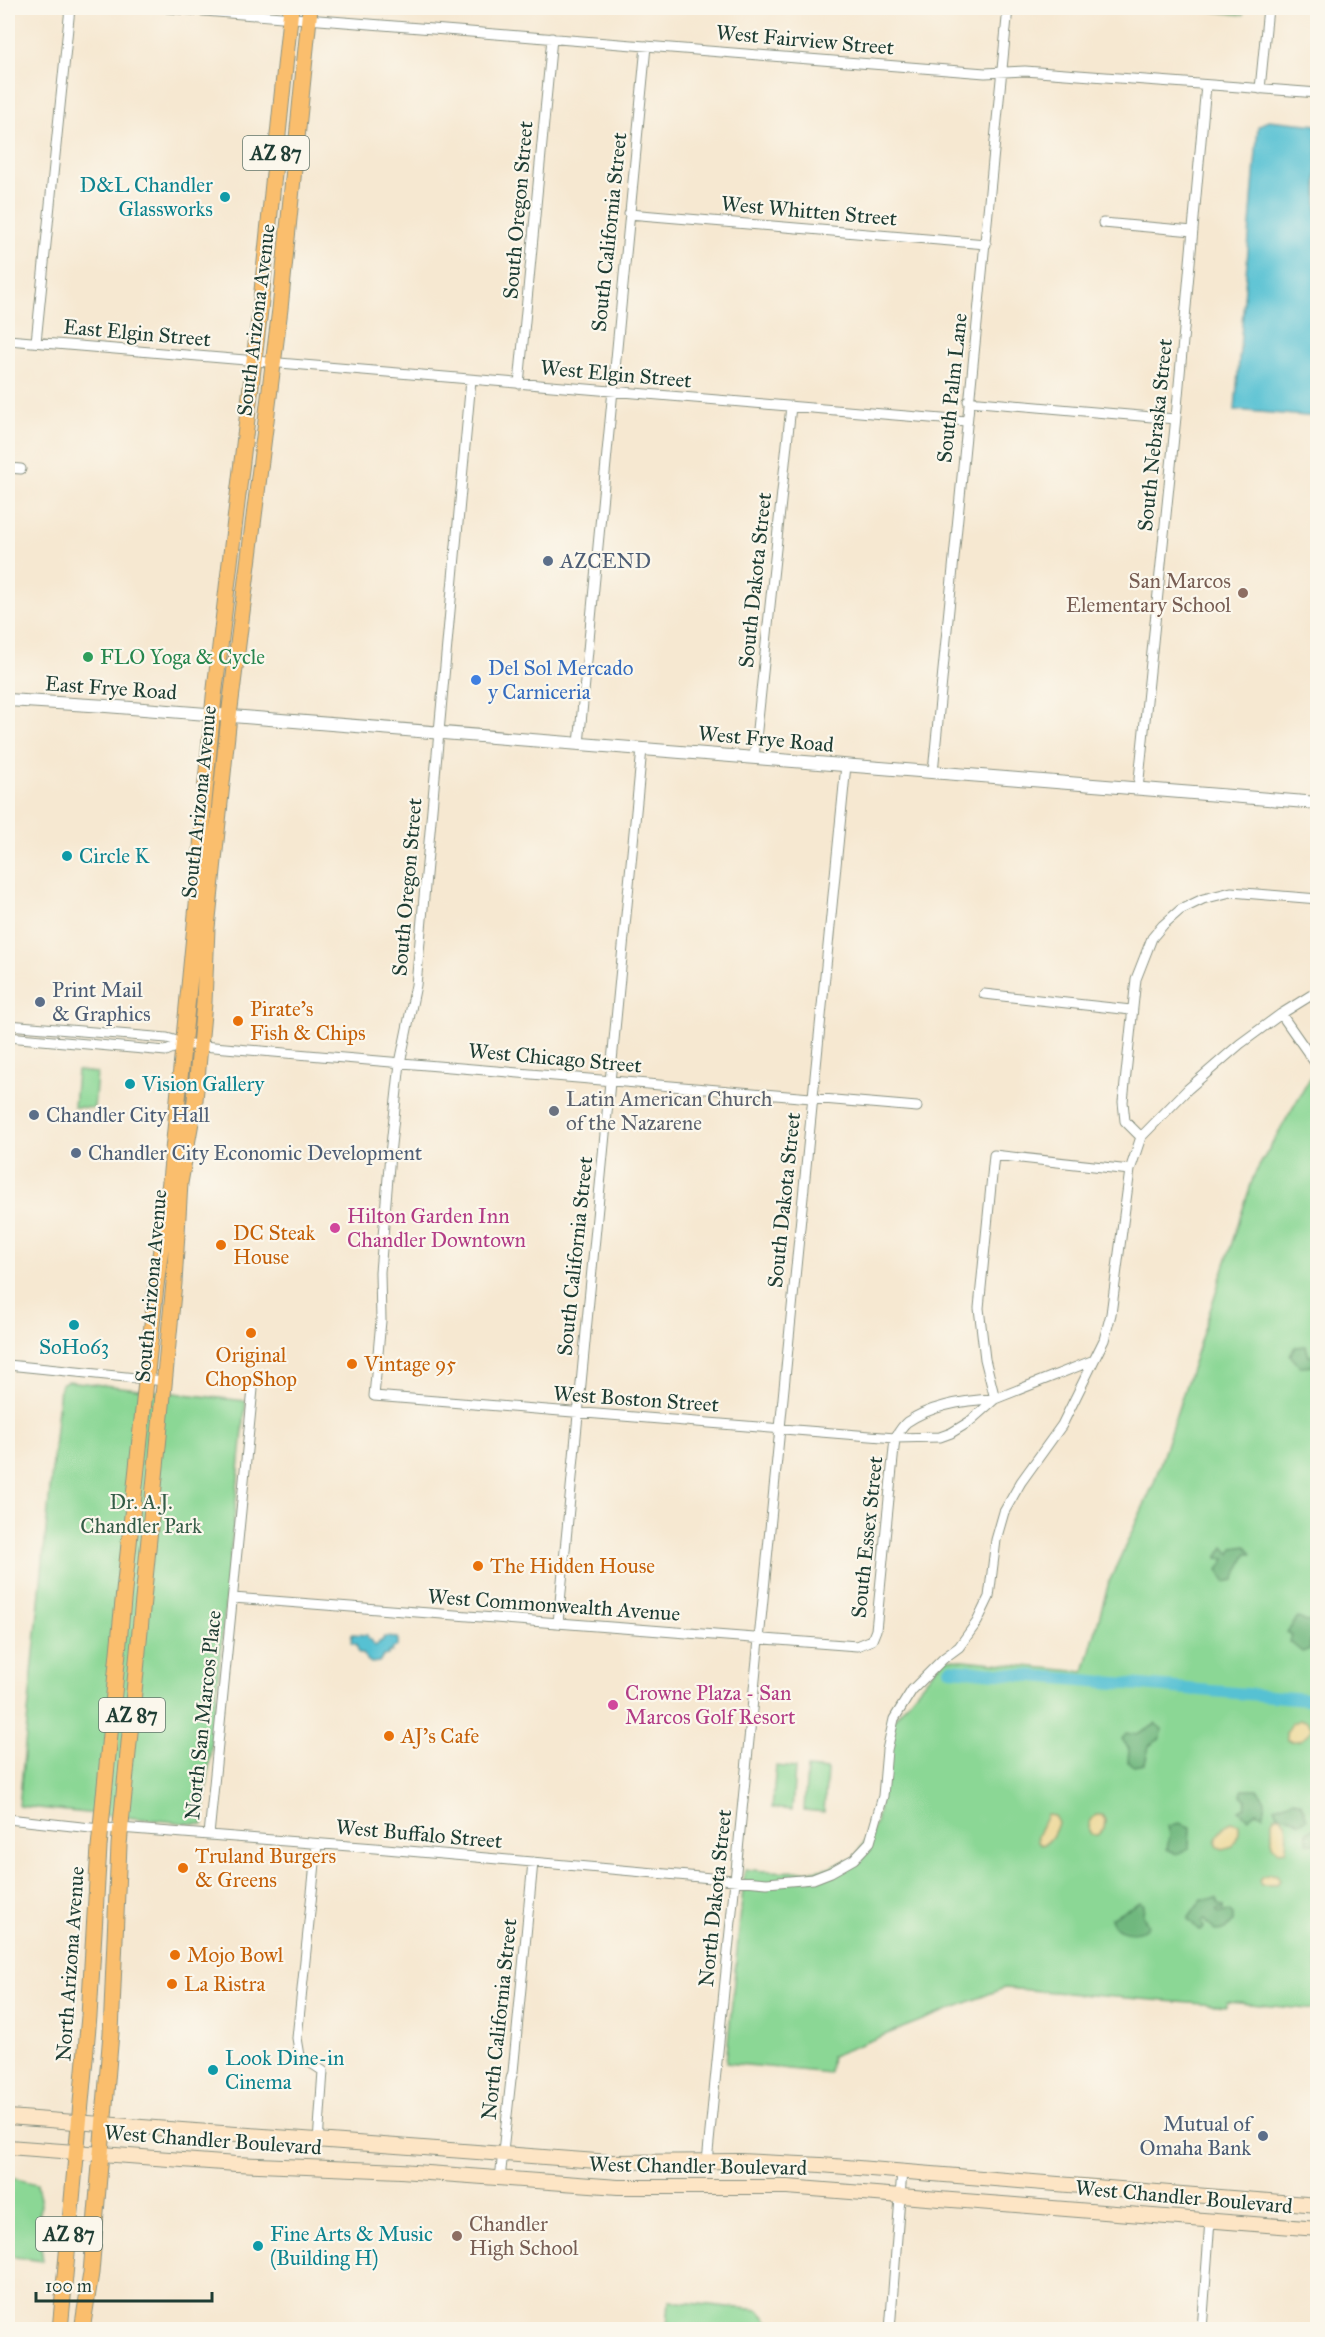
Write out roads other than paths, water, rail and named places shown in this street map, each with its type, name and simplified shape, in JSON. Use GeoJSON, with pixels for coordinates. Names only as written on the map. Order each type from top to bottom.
{"type":"FeatureCollection","features":[{"type":"Feature","properties":{"kind":"main road","name":"South Arizona Avenue"},"geometry":{"type":"LineString","coordinates":[[143,1603],[176,1259],[180,1183],[192,1121],[191,1045],[187,1000],[201,928],[220,804],[242,611],[290,13]]}},
{"type":"Feature","properties":{"kind":"main road","name":"South Arizona Avenue"},"geometry":{"type":"LineString","coordinates":[[123,1601],[156,1286],[191,1045],[204,1003],[201,928],[204,802],[224,610],[263,362],[309,13]]}},
{"type":"Feature","properties":{"kind":"main road"},"geometry":{"type":"LineString","coordinates":[[224,610],[242,611]]}},
{"type":"Feature","properties":{"kind":"main road"},"geometry":{"type":"LineString","coordinates":[[219,655],[236,657]]}},
{"type":"Feature","properties":{"kind":"main road"},"geometry":{"type":"LineString","coordinates":[[204,802],[220,804]]}},
{"type":"Feature","properties":{"kind":"main road"},"geometry":{"type":"LineString","coordinates":[[187,1000],[204,1003]]}},
{"type":"Feature","properties":{"kind":"main road","name":"North Arizona Avenue"},"geometry":{"type":"LineString","coordinates":[[60,2330],[90,2000],[100,1829],[123,1601]]}},
{"type":"Feature","properties":{"kind":"main road","name":"North Arizona Avenue"},"geometry":{"type":"LineString","coordinates":[[82,2330],[91,2273],[101,2154],[111,2033],[114,1920],[120,1828],[143,1603]]}},
{"type":"Feature","properties":{"kind":"main road","name":"West Chandler Boulevard"},"geometry":{"type":"LineString","coordinates":[[8,2117],[318,2142],[383,2144],[503,2153],[610,2163],[776,2162],[1317,2205]]}},
{"type":"Feature","properties":{"kind":"main road","name":"West Chandler Boulevard"},"geometry":{"type":"LineString","coordinates":[[8,2147],[268,2166],[401,2171],[618,2187],[787,2187],[1317,2229]]}},
{"type":"Feature","properties":{"kind":"street"},"geometry":{"type":"LineString","coordinates":[[36,342],[70,8]]}},
{"type":"Feature","properties":{"kind":"street","name":"West Fairview Street"},"geometry":{"type":"LineString","coordinates":[[168,8],[309,13],[552,39],[985,73],[1025,71],[1317,93]]}},
{"type":"Feature","properties":{"kind":"street","name":"South Palm Lane"},"geometry":{"type":"LineString","coordinates":[[933,772],[1008,8]]}},
{"type":"Feature","properties":{"kind":"street"},"geometry":{"type":"LineString","coordinates":[[1260,89],[1268,8]]}},
{"type":"Feature","properties":{"kind":"street","name":"South Oregon Street"},"geometry":{"type":"LineString","coordinates":[[519,384],[552,39]]}},
{"type":"Feature","properties":{"kind":"street","name":"South California Street"},"geometry":{"type":"LineString","coordinates":[[579,744],[646,46]]}},
{"type":"Feature","properties":{"kind":"street","name":"South Nebraska Street"},"geometry":{"type":"LineString","coordinates":[[1138,789],[1206,85]]}},
{"type":"Feature","properties":{"kind":"street","name":"West Whitten Street"},"geometry":{"type":"LineString","coordinates":[[629,214],[986,244]]}},
{"type":"Feature","properties":{"kind":"street"},"geometry":{"type":"LineString","coordinates":[[1103,224],[1193,231]]}},
{"type":"Feature","properties":{"kind":"street","name":"East Elgin Street"},"geometry":{"type":"LineString","coordinates":[[8,340],[263,362]]}},
{"type":"Feature","properties":{"kind":"street","name":"West Elgin Street"},"geometry":{"type":"LineString","coordinates":[[263,362],[966,421]]}},
{"type":"Feature","properties":{"kind":"street","name":"South Oregon Street"},"geometry":{"type":"LineString","coordinates":[[374,1396],[381,1321],[380,1272],[400,1063],[416,985],[471,380]]}},
{"type":"Feature","properties":{"kind":"street"},"geometry":{"type":"LineString","coordinates":[[968,401],[1175,419]]}},
{"type":"Feature","properties":{"kind":"street","name":"South Dakota Street"},"geometry":{"type":"LineString","coordinates":[[754,758],[791,406]]}},
{"type":"Feature","properties":{"kind":"street"},"geometry":{"type":"LineString","coordinates":[[8,468],[21,469]]}},
{"type":"Feature","properties":{"kind":"street","name":"East Frye Road"},"geometry":{"type":"LineString","coordinates":[[8,700],[212,715]]}},
{"type":"Feature","properties":{"kind":"street","name":"West Frye Road"},"geometry":{"type":"LineString","coordinates":[[212,715],[1317,803]]}},
{"type":"Feature","properties":{"kind":"street","name":"South California Street"},"geometry":{"type":"LineString","coordinates":[[558,1623],[642,749]]}},
{"type":"Feature","properties":{"kind":"street","name":"South Dakota Street"},"geometry":{"type":"LineString","coordinates":[[760,1638],[846,765]]}},
{"type":"Feature","properties":{"kind":"street"},"geometry":{"type":"LineString","coordinates":[[1317,899],[1231,892],[1203,899],[1180,910],[1163,925],[1152,938],[1136,979],[1123,1102],[1125,1121],[1141,1137],[1188,1089],[1240,1044],[1317,991]]}},
{"type":"Feature","properties":{"kind":"street"},"geometry":{"type":"LineString","coordinates":[[984,994],[1131,1010]]}},
{"type":"Feature","properties":{"kind":"street"},"geometry":{"type":"LineString","coordinates":[[1281,1014],[1317,1067]]}},
{"type":"Feature","properties":{"kind":"street"},"geometry":{"type":"LineString","coordinates":[[8,1025],[167,1038],[191,1045]]}},
{"type":"Feature","properties":{"kind":"street"},"geometry":{"type":"LineString","coordinates":[[8,1036],[166,1051],[191,1045]]}},
{"type":"Feature","properties":{"kind":"street","name":"West Chicago Street"},"geometry":{"type":"LineString","coordinates":[[191,1045],[917,1107]]}},
{"type":"Feature","properties":{"kind":"street","name":"West Buffalo Street"},"geometry":{"type":"LineString","coordinates":[[8,1819],[100,1829],[120,1828],[209,1835],[767,1883],[789,1883],[813,1879],[839,1869],[854,1859],[870,1842],[883,1796],[887,1750],[894,1719],[912,1690],[944,1658],[960,1647],[977,1622],[989,1597],[996,1540],[1004,1512],[1021,1482],[1062,1425],[1104,1340],[1112,1314],[1130,1170],[1141,1137]]}},
{"type":"Feature","properties":{"kind":"street"},"geometry":{"type":"LineString","coordinates":[[995,1400],[985,1359],[979,1308],[994,1155],[1130,1170]]}},
{"type":"Feature","properties":{"kind":"street","name":"West Boston Street"},"geometry":{"type":"LineString","coordinates":[[374,1396],[895,1438],[940,1437],[969,1422],[995,1400],[1094,1360]]}},
{"type":"Feature","properties":{"kind":"street"},"geometry":{"type":"LineString","coordinates":[[8,1365],[165,1381]]}},
{"type":"Feature","properties":{"kind":"street","name":"North San Marcos Place"},"geometry":{"type":"LineString","coordinates":[[209,1835],[253,1389]]}},
{"type":"Feature","properties":{"kind":"street","name":"West Boston Street"},"geometry":{"type":"LineString","coordinates":[[895,1438],[905,1424],[928,1412],[969,1400],[995,1400]]}},
{"type":"Feature","properties":{"kind":"street","name":"South Essex Street"},"geometry":{"type":"LineString","coordinates":[[872,1640],[876,1630],[895,1438]]}},
{"type":"Feature","properties":{"kind":"street","name":"West Commonwealth Avenue"},"geometry":{"type":"LineString","coordinates":[[233,1598],[857,1646],[872,1640]]}},
{"type":"Feature","properties":{"kind":"street","name":"North Dakota Street"},"geometry":{"type":"LineString","coordinates":[[707,2162],[760,1638]]}},
{"type":"Feature","properties":{"kind":"street"},"geometry":{"type":"LineString","coordinates":[[317,1844],[297,2038],[300,2056],[323,2070],[318,2142]]}},
{"type":"Feature","properties":{"kind":"street","name":"North California Street"},"geometry":{"type":"LineString","coordinates":[[500,2179],[513,2072],[533,1862]]}},
{"type":"Feature","properties":{"kind":"street"},"geometry":{"type":"LineString","coordinates":[[890,2330],[902,2171]]}},
{"type":"Feature","properties":{"kind":"street"},"geometry":{"type":"LineString","coordinates":[[1202,2330],[1210,2220]]}},
{"type":"Feature","properties":{"kind":"water"},"geometry":{"type":"Polygon","coordinates":[[[1268,120],[1317,125],[1317,417],[1235,410],[1258,127],[1268,120]]]}},
{"type":"Feature","properties":{"kind":"water"},"geometry":{"type":"Polygon","coordinates":[[[352,1634],[367,1635],[375,1646],[384,1637],[398,1638],[398,1646],[393,1648],[392,1652],[388,1652],[388,1655],[383,1656],[379,1662],[371,1663],[363,1653],[359,1653],[356,1644],[351,1643],[352,1634]]]}},
{"type":"Feature","properties":{"kind":"waterway"},"geometry":{"type":"LineString","coordinates":[[950,1669],[1318,1700]]}},
{"type":"Feature","properties":{"kind":"place","name":"D&L Chandler Glassworks"},"geometry":{"type":"Point","coordinates":[225,197]}},
{"type":"Feature","properties":{"kind":"place","name":"AZCEND"},"geometry":{"type":"Point","coordinates":[548,561]}},
{"type":"Feature","properties":{"kind":"place","name":"San Marcos Elementary School"},"geometry":{"type":"Point","coordinates":[1243,593]}},
{"type":"Feature","properties":{"kind":"place","name":"FLO Yoga & Cycle"},"geometry":{"type":"Point","coordinates":[88,657]}},
{"type":"Feature","properties":{"kind":"place","name":"Del Sol Mercado y Carniceria"},"geometry":{"type":"Point","coordinates":[476,680]}},
{"type":"Feature","properties":{"kind":"place","name":"Circle K"},"geometry":{"type":"Point","coordinates":[67,856]}},
{"type":"Feature","properties":{"kind":"place","name":"Print Mail & Graphics"},"geometry":{"type":"Point","coordinates":[40,1002]}},
{"type":"Feature","properties":{"kind":"place","name":"Pirate's Fish & Chips"},"geometry":{"type":"Point","coordinates":[238,1021]}},
{"type":"Feature","properties":{"kind":"place","name":"Vision Gallery"},"geometry":{"type":"Point","coordinates":[130,1084]}},
{"type":"Feature","properties":{"kind":"place","name":"Latin American Church of the Nazarene"},"geometry":{"type":"Point","coordinates":[554,1111]}},
{"type":"Feature","properties":{"kind":"place","name":"Chandler City Hall"},"geometry":{"type":"Point","coordinates":[34,1115]}},
{"type":"Feature","properties":{"kind":"place","name":"Chandler City Economic Development"},"geometry":{"type":"Point","coordinates":[76,1153]}},
{"type":"Feature","properties":{"kind":"place","name":"Hilton Garden Inn Chandler Downtown"},"geometry":{"type":"Point","coordinates":[335,1228]}},
{"type":"Feature","properties":{"kind":"place","name":"DC Steak House"},"geometry":{"type":"Point","coordinates":[221,1245]}},
{"type":"Feature","properties":{"kind":"place","name":"SoHo63"},"geometry":{"type":"Point","coordinates":[74,1325]}},
{"type":"Feature","properties":{"kind":"place","name":"Original ChopShop"},"geometry":{"type":"Point","coordinates":[251,1333]}},
{"type":"Feature","properties":{"kind":"place","name":"Vintage 95"},"geometry":{"type":"Point","coordinates":[352,1364]}},
{"type":"Feature","properties":{"kind":"place","name":"The Hidden House"},"geometry":{"type":"Point","coordinates":[478,1566]}},
{"type":"Feature","properties":{"kind":"place","name":"Crowne Plaza - San Marcos Golf Resort"},"geometry":{"type":"Point","coordinates":[613,1705]}},
{"type":"Feature","properties":{"kind":"place","name":"AJ's Cafe"},"geometry":{"type":"Point","coordinates":[389,1736]}},
{"type":"Feature","properties":{"kind":"place","name":"Truland Burgers & Greens"},"geometry":{"type":"Point","coordinates":[183,1868]}},
{"type":"Feature","properties":{"kind":"place","name":"Mojo Bowl"},"geometry":{"type":"Point","coordinates":[175,1955]}},
{"type":"Feature","properties":{"kind":"place","name":"La Ristra"},"geometry":{"type":"Point","coordinates":[172,1984]}},
{"type":"Feature","properties":{"kind":"place","name":"Look Dine-in Cinema"},"geometry":{"type":"Point","coordinates":[213,2070]}},
{"type":"Feature","properties":{"kind":"place","name":"Mutual of Omaha Bank"},"geometry":{"type":"Point","coordinates":[1263,2136]}},
{"type":"Feature","properties":{"kind":"place","name":"Chandler High School"},"geometry":{"type":"Point","coordinates":[457,2236]}},
{"type":"Feature","properties":{"kind":"place","name":"Fine Arts & Music (Building H)"},"geometry":{"type":"Point","coordinates":[258,2246]}},
{"type":"Feature","properties":{"kind":"park label","name":"Dr. A.J. Chandler Park"},"geometry":{"type":"Point","coordinates":[141,1514]}}]}
